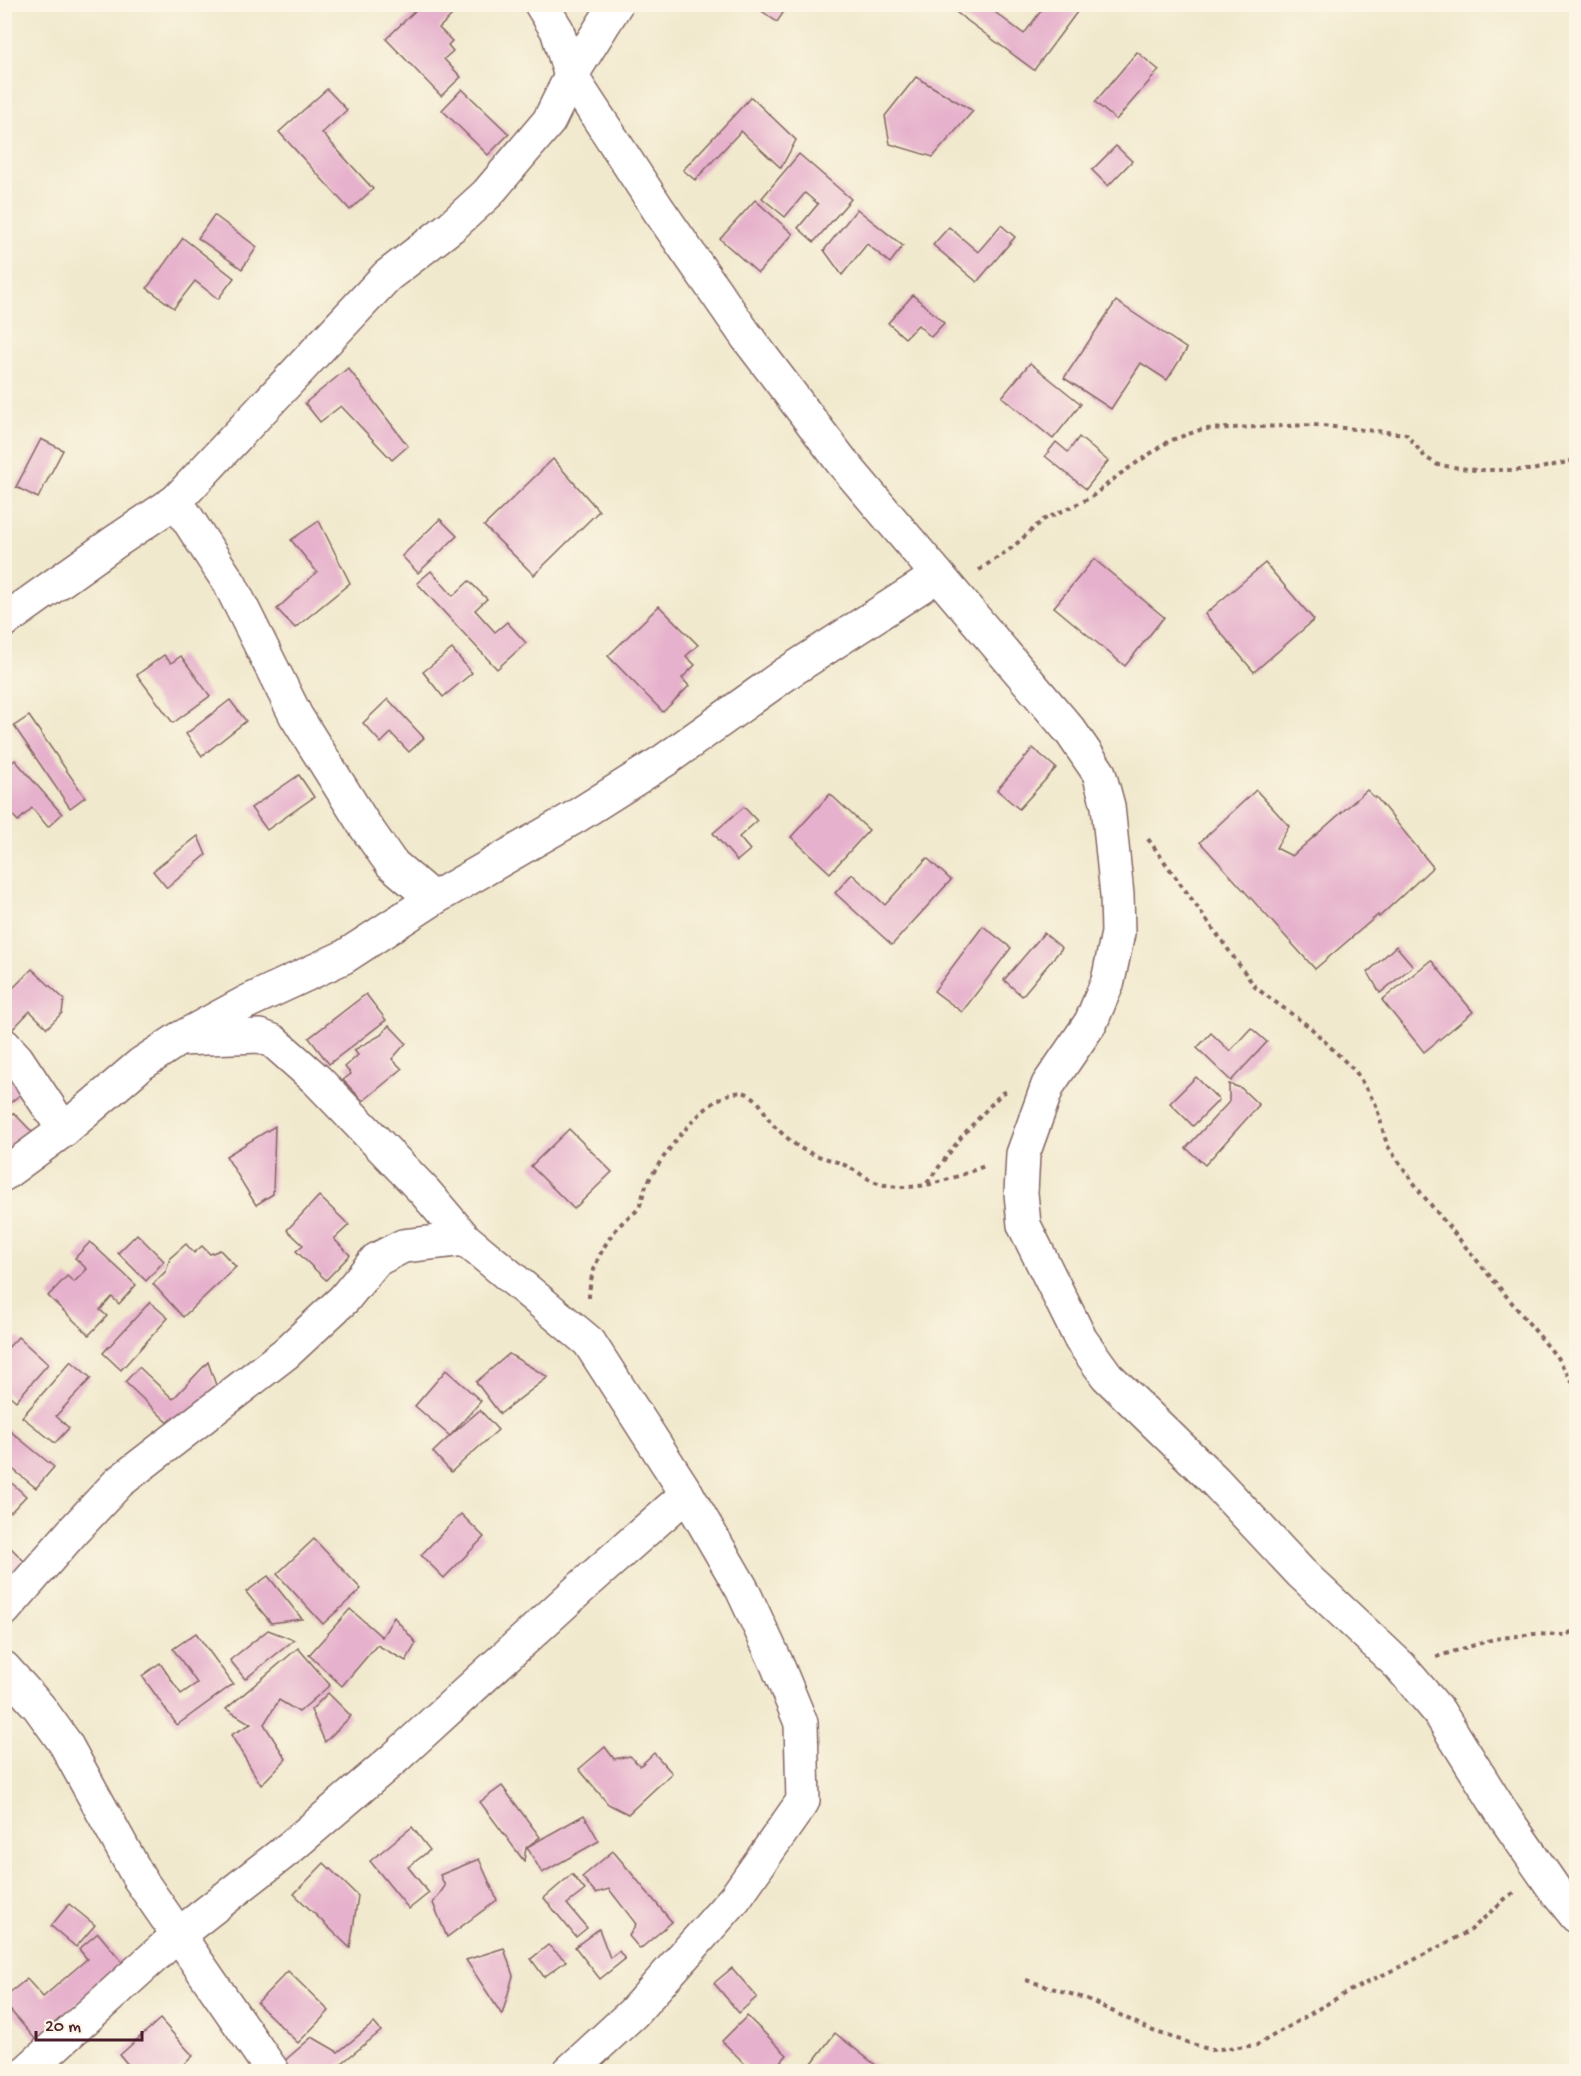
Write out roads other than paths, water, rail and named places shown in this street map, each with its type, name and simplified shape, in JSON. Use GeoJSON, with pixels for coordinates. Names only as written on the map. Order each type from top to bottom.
{"type":"FeatureCollection","features":[{"type":"Feature","properties":{"kind":"street"},"geometry":{"type":"LineString","coordinates":[[541,4],[557,30],[571,76],[658,209],[747,337],[842,462],[1071,732],[1099,772],[1108,807],[1117,895],[1118,933],[1110,971],[1091,1022],[1048,1085],[1023,1154],[1021,1193],[1024,1225],[1081,1340],[1107,1376],[1215,1481],[1301,1574],[1400,1666],[1439,1712],[1504,1816],[1555,1890],[1576,1916]]}},
{"type":"Feature","properties":{"kind":"street"},"geometry":{"type":"LineString","coordinates":[[4,621],[176,501],[387,276],[452,226],[487,194],[549,121],[571,76],[616,4]]}},
{"type":"Feature","properties":{"kind":"street"},"geometry":{"type":"LineString","coordinates":[[176,501],[230,584],[296,716],[363,823],[391,863],[433,899]]}},
{"type":"Feature","properties":{"kind":"street"},"geometry":{"type":"LineString","coordinates":[[4,1174],[64,1130],[141,1064],[179,1039],[247,1002],[344,957],[433,899],[585,811],[664,760],[787,673],[944,583]]}},
{"type":"Feature","properties":{"kind":"street"},"geometry":{"type":"LineString","coordinates":[[179,1039],[260,1036],[273,1041],[318,1080],[425,1192],[465,1239],[589,1342],[687,1494],[742,1589],[801,1723],[803,1801],[728,1907],[633,2013],[568,2072]]}},
{"type":"Feature","properties":{"kind":"street"},"geometry":{"type":"LineString","coordinates":[[4,1045],[17,1059],[64,1130]]}},
{"type":"Feature","properties":{"kind":"street"},"geometry":{"type":"LineString","coordinates":[[4,1611],[119,1482],[286,1353],[344,1299],[376,1260],[403,1246],[465,1239]]}},
{"type":"Feature","properties":{"kind":"street"},"geometry":{"type":"LineString","coordinates":[[26,2072],[178,1935],[292,1846],[396,1756],[687,1494]]}},
{"type":"Feature","properties":{"kind":"street"},"geometry":{"type":"LineString","coordinates":[[4,1668],[39,1707],[65,1743],[139,1878],[273,2072]]}}]}
